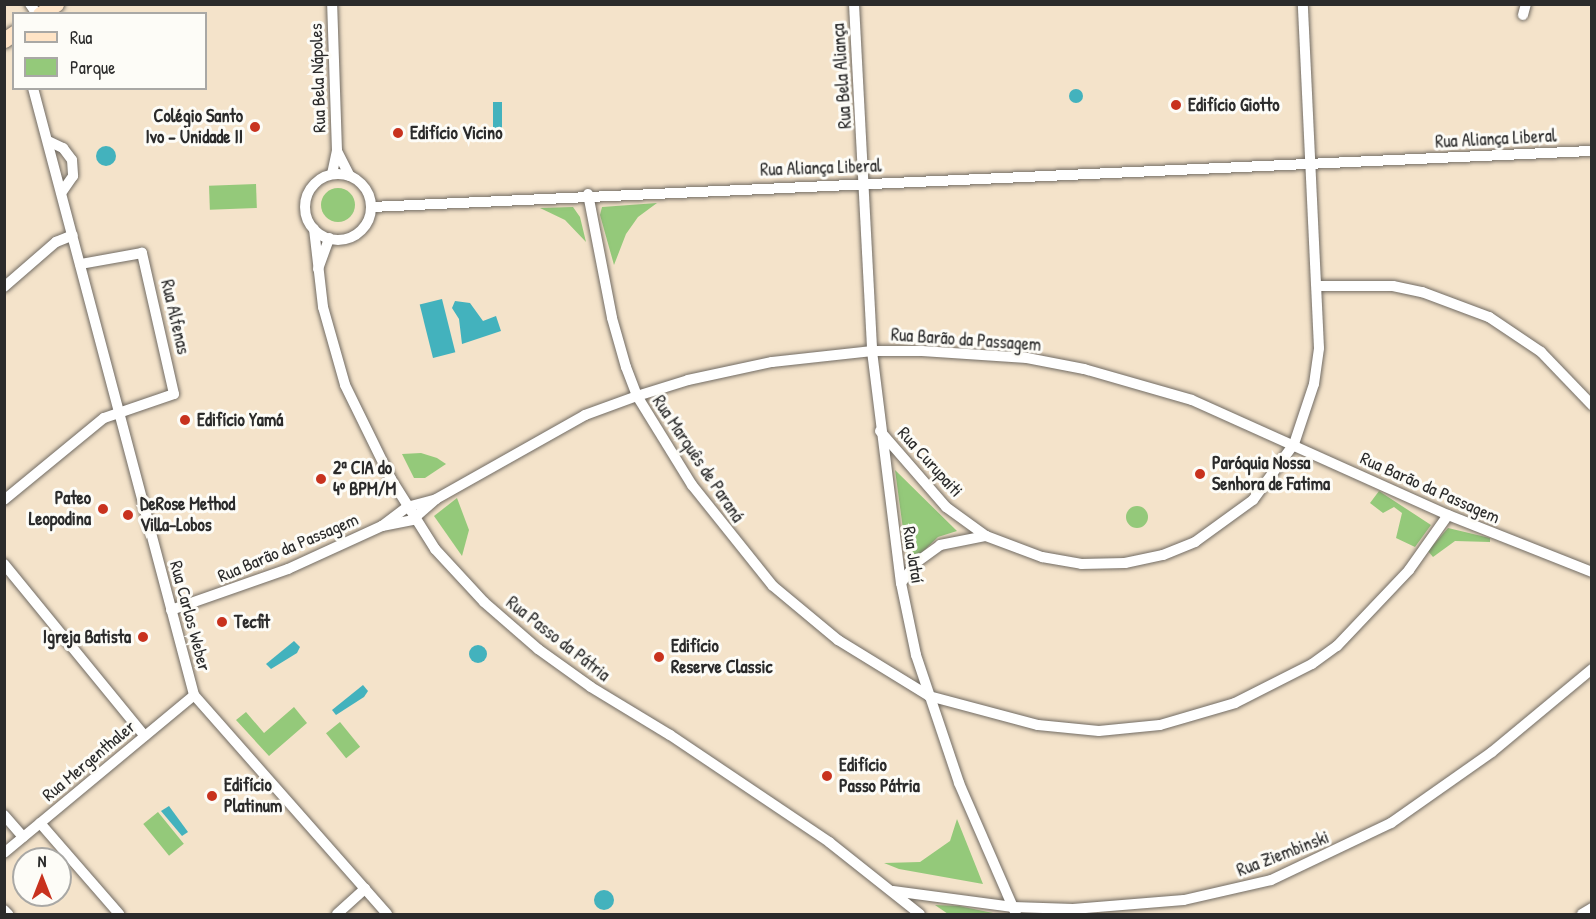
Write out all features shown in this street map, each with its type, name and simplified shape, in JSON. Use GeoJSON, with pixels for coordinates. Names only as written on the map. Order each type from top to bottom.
{"type":"FeatureCollection","features":[{"type":"Feature","properties":{"kind":"main road"},"geometry":{"type":"LineString","coordinates":[[42,12],[56,4]]}},
{"type":"Feature","properties":{"kind":"street","name":"Rua Bela Nápoles"},"geometry":{"type":"LineString","coordinates":[[332,4],[337,151]]}},
{"type":"Feature","properties":{"kind":"street","name":"Rua Bela Aliança"},"geometry":{"type":"LineString","coordinates":[[854,4],[865,182]]}},
{"type":"Feature","properties":{"kind":"street","name":"Rua Curupaiti"},"geometry":{"type":"LineString","coordinates":[[880,431],[946,507],[986,536],[1009,548],[1081,564],[1125,563],[1163,555],[1205,536],[1253,500],[1294,444],[1304,419],[1318,357],[1314,189],[1303,4]]}},
{"type":"Feature","properties":{"kind":"street","name":"Rua Carlos Weber"},"geometry":{"type":"LineString","coordinates":[[34,90],[194,695],[387,915]]}},
{"type":"Feature","properties":{"kind":"street"},"geometry":{"type":"LineString","coordinates":[[48,141],[63,148],[72,160],[73,176],[62,192]]}},
{"type":"Feature","properties":{"kind":"street"},"geometry":{"type":"LineString","coordinates":[[332,174],[337,151]]}},
{"type":"Feature","properties":{"kind":"street"},"geometry":{"type":"LineString","coordinates":[[337,151],[350,176],[365,188],[371,207],[365,226],[358,233],[349,237],[329,238],[314,229],[305,211],[308,194],[319,180],[332,174],[350,176]]}},
{"type":"Feature","properties":{"kind":"street","name":"Rua Aliança Liberal"},"geometry":{"type":"LineString","coordinates":[[371,207],[588,194],[1312,166],[1592,151]]}},
{"type":"Feature","properties":{"kind":"street","name":"Rua Jataí"},"geometry":{"type":"LineString","coordinates":[[865,182],[872,351],[880,431],[901,583],[929,696],[958,783],[1014,911]]}},
{"type":"Feature","properties":{"kind":"street","name":"Rua Marquês de Paraná"},"geometry":{"type":"LineString","coordinates":[[588,194],[612,318],[637,396],[692,485],[773,585],[838,640],[929,696],[1038,725],[1099,731],[1160,725],[1235,703],[1293,674],[1337,646],[1409,570],[1448,515]]}},
{"type":"Feature","properties":{"kind":"street","name":"Rua Passo da Pátria"},"geometry":{"type":"LineString","coordinates":[[314,229],[317,273],[330,338],[345,385],[407,507],[435,549],[484,602],[538,649],[591,687],[759,793],[893,891],[921,915]]}},
{"type":"Feature","properties":{"kind":"street"},"geometry":{"type":"LineString","coordinates":[[4,287],[56,242],[73,235]]}},
{"type":"Feature","properties":{"kind":"street"},"geometry":{"type":"LineString","coordinates":[[317,273],[329,238]]}},
{"type":"Feature","properties":{"kind":"street","name":"Rua Alfenas"},"geometry":{"type":"LineString","coordinates":[[80,264],[134,251],[144,256],[175,390],[169,399],[119,412]]}},
{"type":"Feature","properties":{"kind":"street"},"geometry":{"type":"LineString","coordinates":[[1318,286],[1393,286],[1432,295],[1489,317],[1540,352],[1592,405]]}},
{"type":"Feature","properties":{"kind":"street","name":"Rua Barão da Passagem"},"geometry":{"type":"LineString","coordinates":[[171,610],[288,569],[382,526],[415,518],[436,499],[585,416],[637,396],[740,368],[872,351],[1028,357],[1084,369],[1192,400],[1448,515],[1592,572]]}},
{"type":"Feature","properties":{"kind":"street"},"geometry":{"type":"LineString","coordinates":[[4,500],[88,429],[119,412]]}},
{"type":"Feature","properties":{"kind":"street","name":"Rua Barão da Passagem"},"geometry":{"type":"LineString","coordinates":[[382,526],[407,507],[436,499]]}},
{"type":"Feature","properties":{"kind":"street"},"geometry":{"type":"LineString","coordinates":[[901,583],[917,562],[934,549],[986,536]]}},
{"type":"Feature","properties":{"kind":"street"},"geometry":{"type":"LineString","coordinates":[[4,564],[145,736]]}},
{"type":"Feature","properties":{"kind":"street","name":"Rua Ziembinski"},"geometry":{"type":"LineString","coordinates":[[893,891],[1014,911],[1073,909],[1184,900],[1228,892],[1308,865],[1391,823],[1492,752],[1592,669]]}},
{"type":"Feature","properties":{"kind":"street","name":"Rua Mergenthaler"},"geometry":{"type":"LineString","coordinates":[[4,853],[194,695]]}},
{"type":"Feature","properties":{"kind":"street"},"geometry":{"type":"LineString","coordinates":[[4,815],[23,837]]}},
{"type":"Feature","properties":{"kind":"street"},"geometry":{"type":"LineString","coordinates":[[40,823],[119,915]]}},
{"type":"Feature","properties":{"kind":"street"},"geometry":{"type":"LineString","coordinates":[[336,915],[365,889]]}},
{"type":"Feature","properties":{"kind":"street"},"geometry":{"type":"LineString","coordinates":[[1582,915],[1592,908]]}},
{"type":"Feature","properties":{"kind":"street"},"geometry":{"type":"LineString","coordinates":[[4,910],[8,915]]}},
{"type":"Feature","properties":{"kind":"green space"},"geometry":{"type":"Polygon","coordinates":[[[256,184],[257,208],[210,210],[209,186],[256,184]]]}},
{"type":"Feature","properties":{"kind":"green space"},"geometry":{"type":"Polygon","coordinates":[[[338,188],[350,193],[355,205],[350,217],[338,222],[326,217],[321,205],[326,193],[338,188]]]}},
{"type":"Feature","properties":{"kind":"green space"},"geometry":{"type":"Polygon","coordinates":[[[657,203],[638,217],[626,234],[614,265],[600,215],[602,207],[657,203]]]}},
{"type":"Feature","properties":{"kind":"green space"},"geometry":{"type":"Polygon","coordinates":[[[573,207],[580,217],[586,242],[565,220],[540,208],[573,207]]]}},
{"type":"Feature","properties":{"kind":"green space"},"geometry":{"type":"Polygon","coordinates":[[[421,453],[437,458],[446,464],[425,478],[414,478],[402,454],[421,453]]]}},
{"type":"Feature","properties":{"kind":"green space"},"geometry":{"type":"Polygon","coordinates":[[[895,470],[957,531],[938,537],[908,566],[895,470]]]}},
{"type":"Feature","properties":{"kind":"green space"},"geometry":{"type":"Polygon","coordinates":[[[1379,491],[1431,525],[1415,547],[1396,538],[1402,513],[1394,507],[1383,513],[1370,503],[1379,491]]]}},
{"type":"Feature","properties":{"kind":"green space"},"geometry":{"type":"Polygon","coordinates":[[[457,498],[469,530],[462,556],[434,516],[457,498]]]}},
{"type":"Feature","properties":{"kind":"green space"},"geometry":{"type":"Polygon","coordinates":[[[1137,506],[1145,509],[1148,517],[1145,525],[1137,528],[1129,525],[1126,517],[1129,509],[1137,506]]]}},
{"type":"Feature","properties":{"kind":"green space"},"geometry":{"type":"Polygon","coordinates":[[[1448,528],[1490,538],[1490,542],[1455,541],[1433,557],[1428,551],[1448,528]]]}},
{"type":"Feature","properties":{"kind":"green space"},"geometry":{"type":"Polygon","coordinates":[[[294,707],[307,723],[269,756],[236,720],[246,712],[264,733],[294,707]]]}},
{"type":"Feature","properties":{"kind":"green space"},"geometry":{"type":"Polygon","coordinates":[[[340,722],[360,747],[346,758],[326,733],[340,722]]]}},
{"type":"Feature","properties":{"kind":"green space"},"geometry":{"type":"Polygon","coordinates":[[[158,812],[184,844],[169,856],[143,824],[158,812]]]}},
{"type":"Feature","properties":{"kind":"green space"},"geometry":{"type":"Polygon","coordinates":[[[957,819],[983,884],[899,869],[884,863],[920,862],[950,841],[957,819]]]}},
{"type":"Feature","properties":{"kind":"green space"},"geometry":{"type":"Polygon","coordinates":[[[935,905],[959,906],[998,914],[948,914],[935,905]]]}},
{"type":"Feature","properties":{"kind":"water"},"geometry":{"type":"Polygon","coordinates":[[[1073,89],[1079,89],[1083,96],[1079,103],[1073,103],[1069,99],[1069,93],[1073,89]]]}},
{"type":"Feature","properties":{"kind":"water"},"geometry":{"type":"Polygon","coordinates":[[[493,102],[502,102],[502,134],[493,134],[493,102]]]}},
{"type":"Feature","properties":{"kind":"water"},"geometry":{"type":"Polygon","coordinates":[[[106,146],[113,149],[116,156],[113,163],[106,166],[99,163],[96,156],[99,149],[106,146]]]}},
{"type":"Feature","properties":{"kind":"water"},"geometry":{"type":"Polygon","coordinates":[[[442,299],[455,352],[433,358],[420,305],[442,299]]]}},
{"type":"Feature","properties":{"kind":"water"},"geometry":{"type":"Polygon","coordinates":[[[455,301],[470,303],[483,321],[496,316],[501,331],[462,344],[459,319],[452,308],[455,301]]]}},
{"type":"Feature","properties":{"kind":"water"},"geometry":{"type":"Polygon","coordinates":[[[294,641],[300,647],[297,653],[271,669],[266,664],[294,641]]]}},
{"type":"Feature","properties":{"kind":"water"},"geometry":{"type":"Polygon","coordinates":[[[478,645],[486,650],[487,654],[482,662],[478,663],[470,658],[469,654],[474,646],[478,645]]]}},
{"type":"Feature","properties":{"kind":"water"},"geometry":{"type":"Polygon","coordinates":[[[363,685],[368,691],[364,697],[336,715],[332,710],[363,685]]]}},
{"type":"Feature","properties":{"kind":"water"},"geometry":{"type":"Polygon","coordinates":[[[169,806],[188,832],[182,836],[161,811],[169,806]]]}},
{"type":"Feature","properties":{"kind":"water"},"geometry":{"type":"Polygon","coordinates":[[[604,890],[611,893],[614,900],[611,907],[604,910],[597,907],[594,900],[597,893],[604,890]]]}},
{"type":"Feature","properties":{"kind":"place","name":"Edifício Giotto"},"geometry":{"type":"Point","coordinates":[1176,105]}},
{"type":"Feature","properties":{"kind":"place","name":"Colégio Santo Ivo – Unidade II"},"geometry":{"type":"Point","coordinates":[255,127]}},
{"type":"Feature","properties":{"kind":"place","name":"Edifício Vicino"},"geometry":{"type":"Point","coordinates":[398,133]}},
{"type":"Feature","properties":{"kind":"place","name":"Edifício Yamá"},"geometry":{"type":"Point","coordinates":[185,420]}},
{"type":"Feature","properties":{"kind":"place","name":"Paróquia Nossa Senhora de Fatima"},"geometry":{"type":"Point","coordinates":[1200,474]}},
{"type":"Feature","properties":{"kind":"place","name":"2ª CIA do 4º BPM/M"},"geometry":{"type":"Point","coordinates":[321,479]}},
{"type":"Feature","properties":{"kind":"place","name":"Pateo Leopodina"},"geometry":{"type":"Point","coordinates":[103,509]}},
{"type":"Feature","properties":{"kind":"place","name":"DeRose Method Villa-Lobos"},"geometry":{"type":"Point","coordinates":[128,515]}},
{"type":"Feature","properties":{"kind":"place","name":"Tecfit"},"geometry":{"type":"Point","coordinates":[222,622]}},
{"type":"Feature","properties":{"kind":"place","name":"Igreja Batista"},"geometry":{"type":"Point","coordinates":[143,637]}},
{"type":"Feature","properties":{"kind":"place","name":"Edifício Reserve Classic"},"geometry":{"type":"Point","coordinates":[659,657]}},
{"type":"Feature","properties":{"kind":"place","name":"Edifício Passo Pátria"},"geometry":{"type":"Point","coordinates":[827,776]}},
{"type":"Feature","properties":{"kind":"place","name":"Edifício Platinum"},"geometry":{"type":"Point","coordinates":[212,796]}}]}
